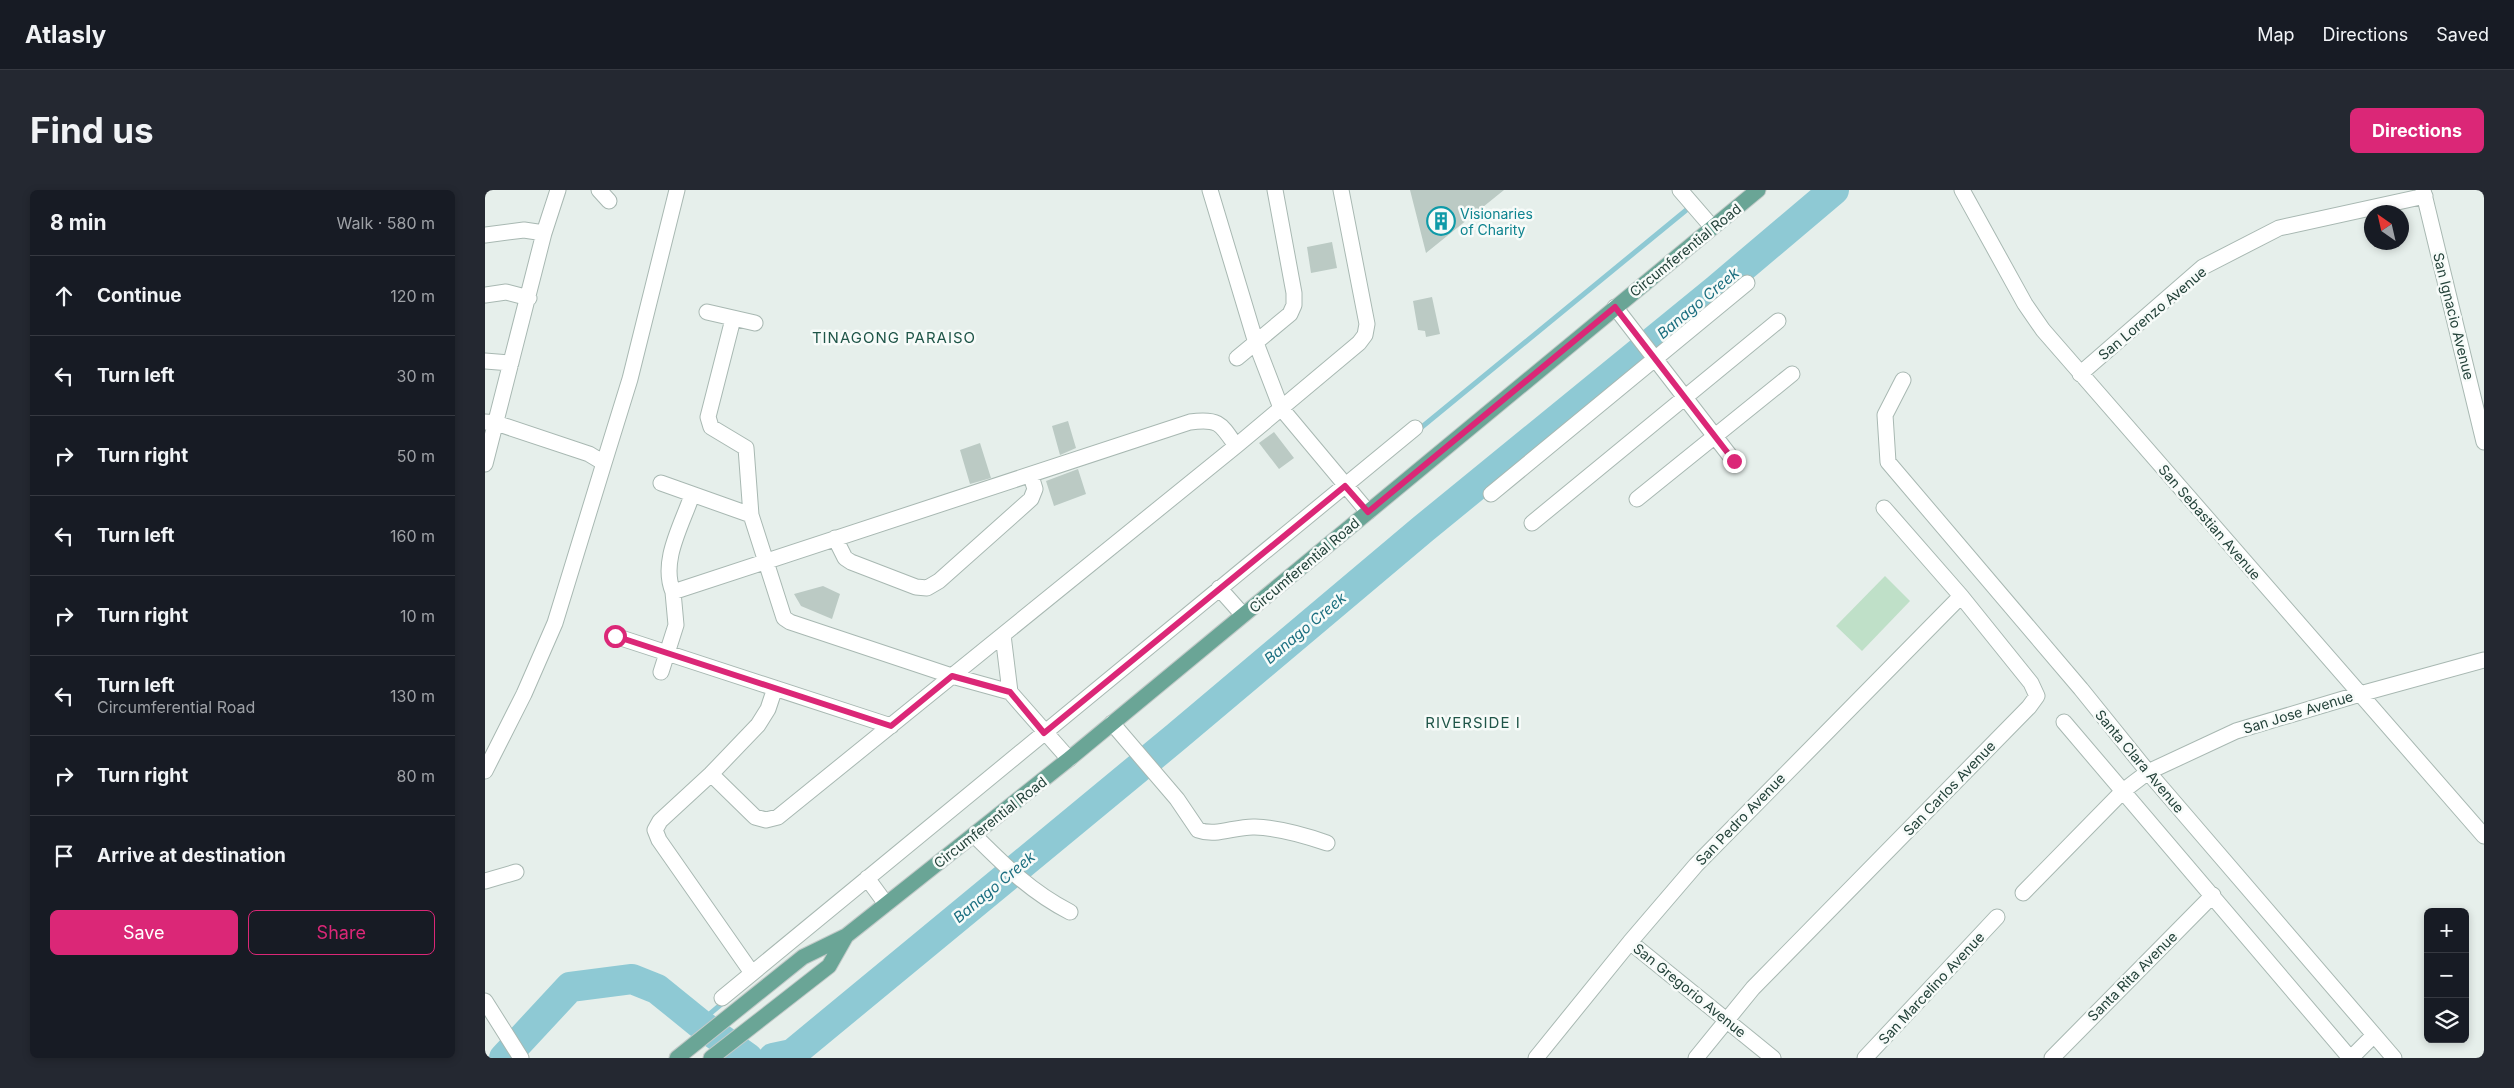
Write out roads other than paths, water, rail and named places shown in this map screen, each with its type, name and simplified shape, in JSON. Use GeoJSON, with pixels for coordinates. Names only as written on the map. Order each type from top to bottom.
{"type":"FeatureCollection","features":[{"type":"Feature","properties":{"kind":"main road","name":"Circumferential Road"},"geometry":{"type":"LineString","coordinates":[[682,1054],[803,957],[845,936],[1069,759],[1758,190]]}},
{"type":"Feature","properties":{"kind":"main road","name":"Circumferential Road"},"geometry":{"type":"LineString","coordinates":[[711,1058],[829,966],[845,936]]}},
{"type":"Feature","properties":{"kind":"street"},"geometry":{"type":"LineString","coordinates":[[485,464],[491,422],[511,363],[558,190]]}},
{"type":"Feature","properties":{"kind":"street"},"geometry":{"type":"LineString","coordinates":[[485,771],[524,694],[555,624],[630,379],[677,190]]}},
{"type":"Feature","properties":{"kind":"street"},"geometry":{"type":"LineString","coordinates":[[1210,190],[1256,342],[1281,408],[1368,512]]}},
{"type":"Feature","properties":{"kind":"street"},"geometry":{"type":"LineString","coordinates":[[1237,358],[1290,314],[1294,305],[1294,293],[1275,190]]}},
{"type":"Feature","properties":{"kind":"street"},"geometry":{"type":"LineString","coordinates":[[711,774],[755,817],[766,820],[778,816],[789,809],[1236,446],[1359,343],[1365,335],[1367,324],[1341,190]]}},
{"type":"Feature","properties":{"kind":"street"},"geometry":{"type":"LineString","coordinates":[[1680,190],[1712,227]]}},
{"type":"Feature","properties":{"kind":"street","name":"San Sebastian Avenue"},"geometry":{"type":"LineString","coordinates":[[1962,190],[2025,304],[2043,330],[2484,836]]}},
{"type":"Feature","properties":{"kind":"street","name":"San Lorenzo Avenue"},"geometry":{"type":"LineString","coordinates":[[2081,374],[2203,267],[2279,228],[2424,193]]}},
{"type":"Feature","properties":{"kind":"street","name":"San Ignacio Avenue"},"geometry":{"type":"LineString","coordinates":[[2424,193],[2484,442]]}},
{"type":"Feature","properties":{"kind":"street"},"geometry":{"type":"LineString","coordinates":[[485,235],[524,230],[545,233]]}},
{"type":"Feature","properties":{"kind":"street"},"geometry":{"type":"LineString","coordinates":[[1491,494],[1652,356],[1747,283]]}},
{"type":"Feature","properties":{"kind":"street"},"geometry":{"type":"LineString","coordinates":[[485,295],[506,292],[529,298]]}},
{"type":"Feature","properties":{"kind":"street"},"geometry":{"type":"LineString","coordinates":[[1615,307],[1734,461]]}},
{"type":"Feature","properties":{"kind":"street"},"geometry":{"type":"LineString","coordinates":[[707,312],[755,323]]}},
{"type":"Feature","properties":{"kind":"street"},"geometry":{"type":"LineString","coordinates":[[733,318],[708,417],[711,427],[746,448],[751,515],[780,611],[790,622],[952,676],[1010,692],[1069,759]]}},
{"type":"Feature","properties":{"kind":"street"},"geometry":{"type":"LineString","coordinates":[[1532,523],[1778,321]]}},
{"type":"Feature","properties":{"kind":"street"},"geometry":{"type":"LineString","coordinates":[[485,361],[511,363]]}},
{"type":"Feature","properties":{"kind":"street"},"geometry":{"type":"LineString","coordinates":[[1637,498],[1792,374]]}},
{"type":"Feature","properties":{"kind":"street","name":"Santa Clara Avenue"},"geometry":{"type":"LineString","coordinates":[[1903,380],[1885,415],[1888,462],[2081,689],[2148,772],[2394,1058]]}},
{"type":"Feature","properties":{"kind":"street"},"geometry":{"type":"LineString","coordinates":[[673,592],[1031,476],[1190,422],[1207,420],[1221,424],[1236,446]]}},
{"type":"Feature","properties":{"kind":"street"},"geometry":{"type":"LineString","coordinates":[[491,422],[589,454],[604,463]]}},
{"type":"Feature","properties":{"kind":"street"},"geometry":{"type":"LineString","coordinates":[[722,998],[752,972],[871,882],[1349,490],[1415,428]]}},
{"type":"Feature","properties":{"kind":"street"},"geometry":{"type":"LineString","coordinates":[[835,538],[845,558],[851,562],[916,587],[927,588],[939,581],[1031,499],[1035,490],[1031,476]]}},
{"type":"Feature","properties":{"kind":"street"},"geometry":{"type":"LineString","coordinates":[[661,483],[751,515]]}},
{"type":"Feature","properties":{"kind":"street"},"geometry":{"type":"LineString","coordinates":[[661,672],[676,625],[673,592],[668,580],[669,561],[693,495]]}},
{"type":"Feature","properties":{"kind":"street","name":"San Carlos Avenue"},"geometry":{"type":"LineString","coordinates":[[1696,1058],[1753,988],[2029,707],[2037,696],[2031,683],[1961,596],[1884,508]]}},
{"type":"Feature","properties":{"kind":"street"},"geometry":{"type":"LineString","coordinates":[[1223,592],[1243,615]]}},
{"type":"Feature","properties":{"kind":"street","name":"San Pedro Avenue"},"geometry":{"type":"LineString","coordinates":[[1536,1058],[1630,942],[1715,846],[1961,596]]}},
{"type":"Feature","properties":{"kind":"street"},"geometry":{"type":"LineString","coordinates":[[1003,635],[1010,692]]}},
{"type":"Feature","properties":{"kind":"street"},"geometry":{"type":"LineString","coordinates":[[615,636],[891,726]]}},
{"type":"Feature","properties":{"kind":"street","name":"San Jose Avenue"},"geometry":{"type":"LineString","coordinates":[[2123,791],[2148,772],[2236,731],[2484,660]]}},
{"type":"Feature","properties":{"kind":"street"},"geometry":{"type":"LineString","coordinates":[[752,972],[659,840],[655,830],[660,820],[711,774],[764,717],[775,688]]}},
{"type":"Feature","properties":{"kind":"street"},"geometry":{"type":"LineString","coordinates":[[2064,722],[2350,1058],[2374,1035]]}},
{"type":"Feature","properties":{"kind":"street"},"geometry":{"type":"LineString","coordinates":[[1112,724],[1177,799],[1198,830],[1214,833],[1254,827],[1285,831],[1327,842]]}},
{"type":"Feature","properties":{"kind":"street"},"geometry":{"type":"LineString","coordinates":[[2023,893],[2123,791]]}},
{"type":"Feature","properties":{"kind":"street"},"geometry":{"type":"LineString","coordinates":[[973,835],[1017,878],[1047,900],[1070,912]]}},
{"type":"Feature","properties":{"kind":"street"},"geometry":{"type":"LineString","coordinates":[[485,881],[516,872]]}},
{"type":"Feature","properties":{"kind":"street"},"geometry":{"type":"LineString","coordinates":[[871,882],[886,904]]}},
{"type":"Feature","properties":{"kind":"street","name":"Santa Rita Avenue"},"geometry":{"type":"LineString","coordinates":[[2052,1058],[2213,895]]}},
{"type":"Feature","properties":{"kind":"street","name":"San Marcelino Avenue"},"geometry":{"type":"LineString","coordinates":[[1865,1058],[1997,917]]}},
{"type":"Feature","properties":{"kind":"street","name":"San Gregorio Avenue"},"geometry":{"type":"LineString","coordinates":[[1630,942],[1773,1058]]}},
{"type":"Feature","properties":{"kind":"street"},"geometry":{"type":"LineString","coordinates":[[485,1001],[521,1058]]}},
{"type":"Feature","properties":{"kind":"waterway","name":"Banago Creek"},"geometry":{"type":"LineString","coordinates":[[773,1058],[792,1054],[1176,737],[1423,529],[1717,289],[1834,190]]}},
{"type":"Feature","properties":{"kind":"waterway"},"geometry":{"type":"LineString","coordinates":[[1417,431],[1690,207]]}},
{"type":"Feature","properties":{"kind":"waterway","name":"Banago Creek"},"geometry":{"type":"LineString","coordinates":[[504,1058],[570,987],[632,979],[657,989],[699,1023],[748,1058]]}},
{"type":"Feature","properties":{"kind":"waterway"},"geometry":{"type":"LineString","coordinates":[[699,1023],[725,1001]]}},
{"type":"Feature","properties":{"kind":"place","name":"Visionaries of Charity"},"geometry":{"type":"Point","coordinates":[1441,221]}},
{"type":"Feature","properties":{"kind":"district","name":"TINAGONG PARAISO"},"geometry":{"type":"Point","coordinates":[894,337]}},
{"type":"Feature","properties":{"kind":"district","name":"RIVERSIDE I"},"geometry":{"type":"Point","coordinates":[1473,722]}}]}
